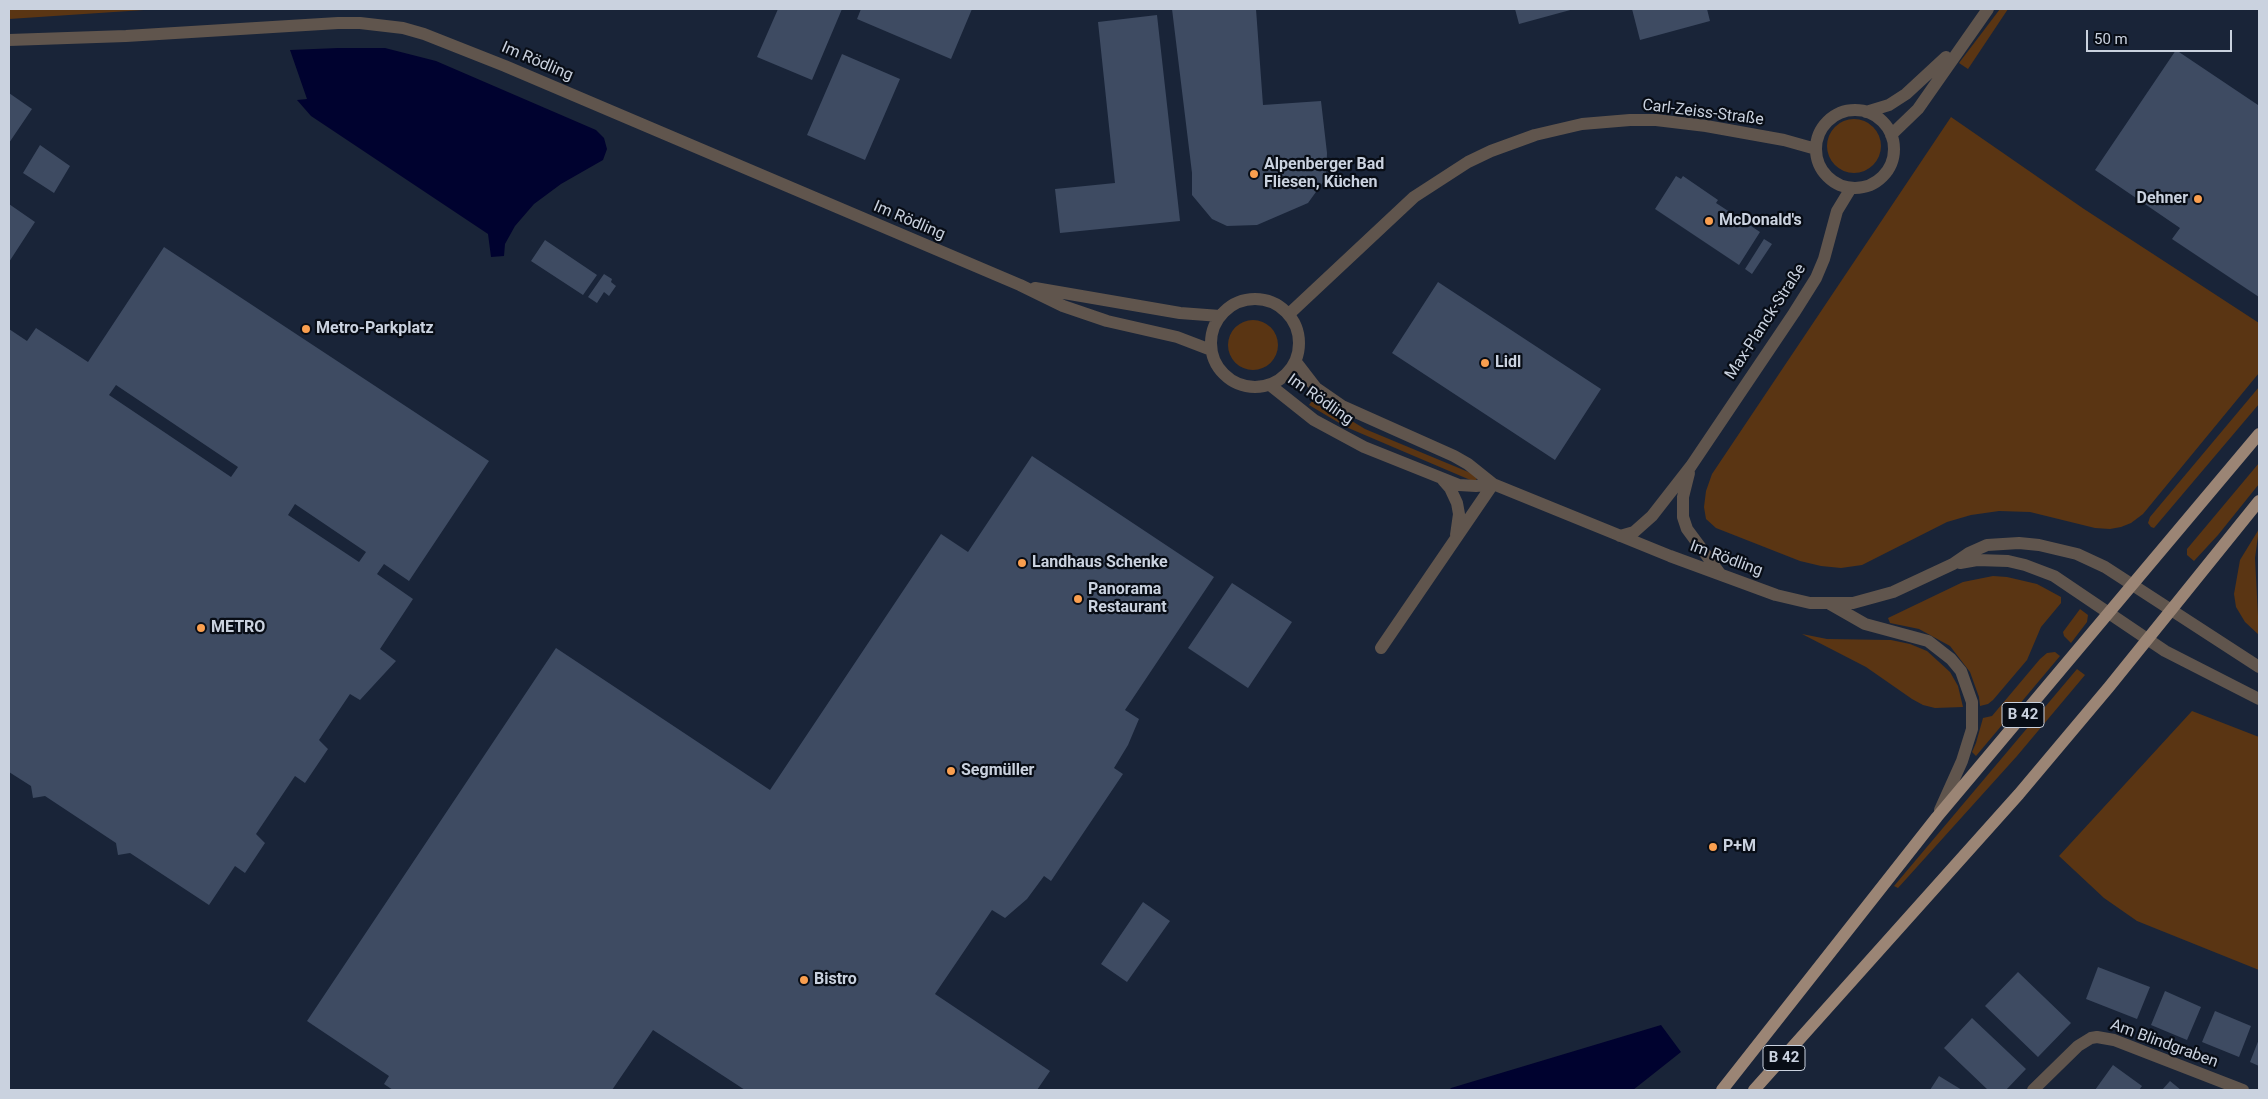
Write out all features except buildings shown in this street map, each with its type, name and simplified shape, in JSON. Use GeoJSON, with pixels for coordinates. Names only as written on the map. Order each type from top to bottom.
{"type":"FeatureCollection","features":[{"type":"Feature","properties":{"kind":"main road","name":"B 42"},"geometry":{"type":"LineString","coordinates":[[1722,1090],[1937,817],[2259,434]]}},
{"type":"Feature","properties":{"kind":"main road","name":"B 42"},"geometry":{"type":"LineString","coordinates":[[1754,1090],[2019,794],[2172,610],[2259,501]]}},
{"type":"Feature","properties":{"kind":"street"},"geometry":{"type":"LineString","coordinates":[[1891,135],[1918,109],[1988,9]]}},
{"type":"Feature","properties":{"kind":"street","name":"Im Rödling"},"geometry":{"type":"LineString","coordinates":[[9,40],[108,37],[338,23],[360,23],[403,28],[424,34],[505,66],[1084,314],[1107,322],[1177,337],[1211,350],[1215,362],[1222,373],[1232,381],[1244,386],[1257,388],[1270,385],[1285,376],[1296,362],[1300,345],[1299,336],[1297,328],[1288,314]]}},
{"type":"Feature","properties":{"kind":"street"},"geometry":{"type":"LineString","coordinates":[[1866,112],[1889,105],[1906,94],[1931,73],[1968,36]]}},
{"type":"Feature","properties":{"kind":"street"},"geometry":{"type":"LineString","coordinates":[[1856,110],[1866,112],[1881,120],[1891,135],[1892,159],[1888,170],[1880,179],[1870,185],[1851,188],[1838,184],[1824,173],[1817,157],[1816,149],[1821,129],[1836,115],[1856,110]]}},
{"type":"Feature","properties":{"kind":"street","name":"Carl-Zeiss-Straße"},"geometry":{"type":"LineString","coordinates":[[1288,314],[1414,197],[1468,162],[1491,151],[1535,135],[1582,124],[1656,120],[1706,126],[1784,140],[1816,149]]}},
{"type":"Feature","properties":{"kind":"street","name":"Max-Planck-Straße"},"geometry":{"type":"LineString","coordinates":[[1620,536],[1634,532],[1644,524],[1691,466],[1816,278],[1824,259],[1837,211],[1851,188]]}},
{"type":"Feature","properties":{"kind":"street","name":"Im Rödling"},"geometry":{"type":"LineString","coordinates":[[1020,286],[1180,313],[1220,316]]}},
{"type":"Feature","properties":{"kind":"street"},"geometry":{"type":"LineString","coordinates":[[1211,350],[1211,338],[1220,316],[1238,302],[1254,299],[1270,301],[1288,314]]}},
{"type":"Feature","properties":{"kind":"street","name":"Im Rödling"},"geometry":{"type":"LineString","coordinates":[[1296,362],[1316,388],[1342,406],[1454,456],[1468,464],[1493,484],[1721,575],[1791,599],[1830,604],[1871,600],[1893,592],[1953,564],[1969,553],[1987,546],[2019,543],[2077,554],[2105,566],[2259,667]]}},
{"type":"Feature","properties":{"kind":"street","name":"Im Rödling"},"geometry":{"type":"LineString","coordinates":[[1270,385],[1314,420],[1341,436],[1443,480],[1459,485],[1493,484]]}},
{"type":"Feature","properties":{"kind":"street","name":"Max-Planck-Straße"},"geometry":{"type":"LineString","coordinates":[[1691,466],[1683,497],[1683,517],[1694,541],[1721,575]]}},
{"type":"Feature","properties":{"kind":"street"},"geometry":{"type":"LineString","coordinates":[[1443,480],[1450,488],[1457,503],[1459,514],[1455,539]]}},
{"type":"Feature","properties":{"kind":"street"},"geometry":{"type":"LineString","coordinates":[[1381,648],[1493,484]]}},
{"type":"Feature","properties":{"kind":"street","name":"Im Rödling"},"geometry":{"type":"LineString","coordinates":[[1953,564],[1993,559],[2025,565],[2054,576],[2184,661],[2259,699]]}},
{"type":"Feature","properties":{"kind":"street"},"geometry":{"type":"LineString","coordinates":[[1830,604],[1865,624],[1928,641],[1951,659],[1961,671],[1972,702],[1972,729],[1962,761],[1937,817]]}},
{"type":"Feature","properties":{"kind":"street","name":"Am Blindgraben"},"geometry":{"type":"LineString","coordinates":[[2033,1090],[2074,1050],[2091,1038],[2097,1037],[2114,1040],[2242,1090]]}},
{"type":"Feature","properties":{"kind":"shaded area"},"geometry":{"type":"Polygon","coordinates":[[[9,9],[159,9],[9,19],[9,9]]]}},
{"type":"Feature","properties":{"kind":"shaded area"},"geometry":{"type":"Polygon","coordinates":[[[2000,9],[2008,9],[1968,69],[1959,63],[2000,9]]]}},
{"type":"Feature","properties":{"kind":"shaded area"},"geometry":{"type":"Polygon","coordinates":[[[1951,117],[2084,209],[2259,323],[2259,373],[2143,514],[2131,523],[2121,527],[2110,529],[2095,528],[2030,512],[1999,511],[1971,515],[1947,522],[1862,565],[1841,568],[1800,561],[1716,528],[1706,519],[1704,507],[1706,491],[1712,474],[1951,117]]]}},
{"type":"Feature","properties":{"kind":"shaded area"},"geometry":{"type":"Polygon","coordinates":[[[1854,119],[1864,121],[1873,127],[1879,136],[1881,146],[1879,156],[1873,165],[1864,171],[1854,173],[1844,171],[1835,165],[1829,156],[1827,146],[1829,136],[1835,127],[1844,121],[1854,119]]]}},
{"type":"Feature","properties":{"kind":"shaded area"},"geometry":{"type":"Polygon","coordinates":[[[1253,320],[1262,322],[1273,331],[1278,345],[1276,354],[1267,365],[1253,370],[1244,368],[1233,359],[1228,345],[1230,336],[1239,325],[1253,320]]]}},
{"type":"Feature","properties":{"kind":"shaded area"},"geometry":{"type":"Polygon","coordinates":[[[2259,387],[2259,404],[2154,528],[2151,527],[2148,523],[2150,517],[2259,387]]]}},
{"type":"Feature","properties":{"kind":"shaded area"},"geometry":{"type":"Polygon","coordinates":[[[1314,398],[1365,429],[1478,476],[1475,482],[1346,427],[1309,405],[1314,398]]]}},
{"type":"Feature","properties":{"kind":"shaded area"},"geometry":{"type":"Polygon","coordinates":[[[2259,463],[2259,484],[2218,535],[2194,561],[2187,555],[2187,549],[2259,463]]]}},
{"type":"Feature","properties":{"kind":"shaded area"},"geometry":{"type":"Polygon","coordinates":[[[2259,529],[2255,558],[2259,635],[2245,622],[2236,607],[2234,594],[2240,560],[2259,529]]]}},
{"type":"Feature","properties":{"kind":"shaded area"},"geometry":{"type":"Polygon","coordinates":[[[1993,576],[2007,577],[2037,584],[2061,597],[2061,603],[2041,627],[2027,660],[1993,700],[1988,704],[1980,706],[1979,697],[1970,672],[1950,646],[1919,629],[1890,623],[1888,618],[1963,582],[1993,576]]]}},
{"type":"Feature","properties":{"kind":"shaded area"},"geometry":{"type":"Polygon","coordinates":[[[2080,609],[2088,615],[2087,622],[2071,643],[2064,636],[2063,632],[2080,609]]]}},
{"type":"Feature","properties":{"kind":"shaded area"},"geometry":{"type":"Polygon","coordinates":[[[1802,634],[1827,639],[1891,640],[1910,644],[1927,651],[1950,672],[1958,686],[1963,707],[1935,708],[1923,705],[1866,667],[1802,634]]]}},
{"type":"Feature","properties":{"kind":"shaded area"},"geometry":{"type":"Polygon","coordinates":[[[2055,652],[2060,656],[1976,756],[1972,752],[1983,718],[1992,716],[2040,659],[2047,653],[2055,652]]]}},
{"type":"Feature","properties":{"kind":"shaded area"},"geometry":{"type":"Polygon","coordinates":[[[2077,669],[2085,675],[2017,756],[1898,888],[1894,886],[2077,669]]]}},
{"type":"Feature","properties":{"kind":"shaded area"},"geometry":{"type":"Polygon","coordinates":[[[2192,711],[2259,737],[2259,970],[2137,921],[2104,898],[2059,856],[2192,711]]]}},
{"type":"Feature","properties":{"kind":"water"},"geometry":{"type":"Polygon","coordinates":[[[385,48],[436,61],[596,130],[604,138],[607,149],[603,160],[561,184],[534,204],[515,226],[505,244],[504,256],[491,257],[488,234],[311,116],[297,100],[307,99],[290,50],[385,48]]]}},
{"type":"Feature","properties":{"kind":"water"},"geometry":{"type":"Polygon","coordinates":[[[1661,1025],[1681,1052],[1633,1090],[1449,1090],[1451,1088],[1661,1025]]]}},
{"type":"Feature","properties":{"kind":"place","name":"Alpenberger Bad Fliesen, Küchen"},"geometry":{"type":"Point","coordinates":[1254,174]}},
{"type":"Feature","properties":{"kind":"place","name":"Dehner"},"geometry":{"type":"Point","coordinates":[2198,199]}},
{"type":"Feature","properties":{"kind":"place","name":"McDonald's"},"geometry":{"type":"Point","coordinates":[1709,221]}},
{"type":"Feature","properties":{"kind":"place","name":"Metro-Parkplatz"},"geometry":{"type":"Point","coordinates":[306,329]}},
{"type":"Feature","properties":{"kind":"place","name":"Lidl"},"geometry":{"type":"Point","coordinates":[1485,363]}},
{"type":"Feature","properties":{"kind":"place","name":"Landhaus Schenke"},"geometry":{"type":"Point","coordinates":[1022,563]}},
{"type":"Feature","properties":{"kind":"place","name":"Panorama Restaurant"},"geometry":{"type":"Point","coordinates":[1078,599]}},
{"type":"Feature","properties":{"kind":"place","name":"METRO"},"geometry":{"type":"Point","coordinates":[201,628]}},
{"type":"Feature","properties":{"kind":"place","name":"Segmüller"},"geometry":{"type":"Point","coordinates":[951,771]}},
{"type":"Feature","properties":{"kind":"place","name":"P+M"},"geometry":{"type":"Point","coordinates":[1713,847]}},
{"type":"Feature","properties":{"kind":"place","name":"Bistro"},"geometry":{"type":"Point","coordinates":[804,980]}}]}
